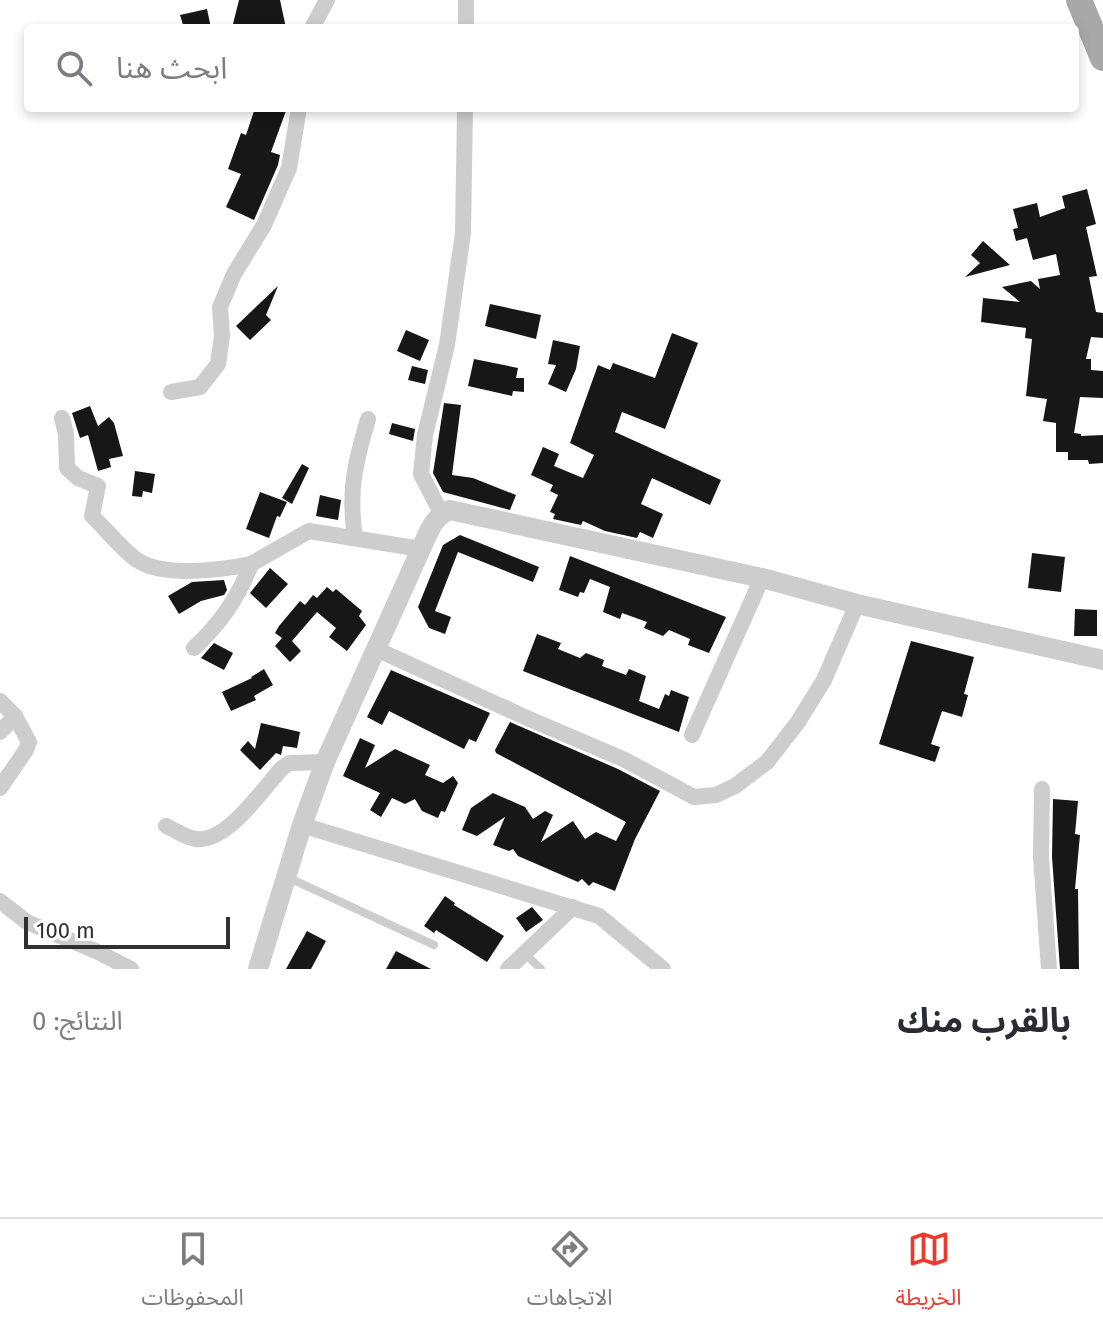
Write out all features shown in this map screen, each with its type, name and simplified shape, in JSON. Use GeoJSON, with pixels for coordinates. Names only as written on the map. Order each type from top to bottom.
{"type":"FeatureCollection","features":[{"type":"Feature","properties":{"kind":"main road"},"geometry":{"type":"LineString","coordinates":[[1079,0],[1103,58]]}},
{"type":"Feature","properties":{"kind":"street"},"geometry":{"type":"LineString","coordinates":[[314,24],[327,0]]}},
{"type":"Feature","properties":{"kind":"street"},"geometry":{"type":"LineString","coordinates":[[466,0],[466,24]]}},
{"type":"Feature","properties":{"kind":"street"},"geometry":{"type":"LineString","coordinates":[[171,392],[200,387],[218,364],[222,336],[220,307],[234,274],[264,225],[289,168],[298,112]]}},
{"type":"Feature","properties":{"kind":"street"},"geometry":{"type":"LineString","coordinates":[[441,513],[421,474],[425,435],[447,345],[463,233],[465,112]]}},
{"type":"Feature","properties":{"kind":"street"},"geometry":{"type":"LineString","coordinates":[[62,418],[67,468],[78,478],[98,486],[92,516],[135,559],[155,566],[203,573],[251,564],[309,531],[421,549]]}},
{"type":"Feature","properties":{"kind":"street"},"geometry":{"type":"LineString","coordinates":[[355,538],[350,503],[355,466],[368,419]]}},
{"type":"Feature","properties":{"kind":"street"},"geometry":{"type":"LineString","coordinates":[[258,969],[302,825],[325,762],[421,549],[441,513],[450,510],[762,578],[857,604],[1103,660]]}},
{"type":"Feature","properties":{"kind":"street"},"geometry":{"type":"LineString","coordinates":[[194,648],[215,629],[243,586],[251,564]]}},
{"type":"Feature","properties":{"kind":"street"},"geometry":{"type":"LineString","coordinates":[[692,735],[762,578]]}},
{"type":"Feature","properties":{"kind":"street"},"geometry":{"type":"LineString","coordinates":[[376,649],[623,759],[694,797],[716,795],[735,786],[767,762],[798,722],[824,680],[857,604]]}},
{"type":"Feature","properties":{"kind":"street"},"geometry":{"type":"LineString","coordinates":[[0,701],[15,716],[29,742],[0,788]]}},
{"type":"Feature","properties":{"kind":"street"},"geometry":{"type":"LineString","coordinates":[[0,732],[15,716]]}},
{"type":"Feature","properties":{"kind":"street"},"geometry":{"type":"LineString","coordinates":[[166,826],[193,839],[212,839],[229,827],[282,768],[290,763],[325,762]]}},
{"type":"Feature","properties":{"kind":"street"},"geometry":{"type":"LineString","coordinates":[[1042,789],[1041,857],[1049,969]]}},
{"type":"Feature","properties":{"kind":"street"},"geometry":{"type":"LineString","coordinates":[[302,825],[599,916],[663,969]]}},
{"type":"Feature","properties":{"kind":"street"},"geometry":{"type":"LineString","coordinates":[[0,901],[27,922],[131,969]]}},
{"type":"Feature","properties":{"kind":"street"},"geometry":{"type":"LineString","coordinates":[[508,969],[573,907]]}},
{"type":"Feature","properties":{"kind":"lane"},"geometry":{"type":"LineString","coordinates":[[286,877],[434,945]]}},
{"type":"Feature","properties":{"kind":"lane"},"geometry":{"type":"LineString","coordinates":[[524,952],[541,969]]}},
{"type":"Feature","properties":{"kind":"building"},"geometry":{"type":"Polygon","coordinates":[[[239,0],[280,0],[285,24],[233,24],[239,0]]]}},
{"type":"Feature","properties":{"kind":"building"},"geometry":{"type":"Polygon","coordinates":[[[207,9],[210,24],[183,24],[180,15],[207,9]]]}},
{"type":"Feature","properties":{"kind":"building"},"geometry":{"type":"Polygon","coordinates":[[[254,112],[286,112],[271,152],[280,155],[278,165],[254,220],[226,207],[241,174],[228,169],[241,133],[246,135],[254,112]]]}},
{"type":"Feature","properties":{"kind":"building"},"geometry":{"type":"Polygon","coordinates":[[[1087,189],[1096,224],[1086,227],[1097,276],[1089,277],[1096,312],[1103,313],[1103,338],[1091,337],[1086,359],[1091,359],[1091,370],[1103,371],[1103,398],[1080,397],[1074,433],[1081,436],[1103,435],[1103,463],[1089,464],[1088,460],[1068,460],[1068,452],[1056,452],[1056,423],[1043,421],[1047,399],[1026,396],[1032,339],[1025,338],[1026,328],[981,322],[983,298],[1020,302],[1002,287],[1031,281],[1040,289],[1038,279],[1060,275],[1056,254],[1033,260],[1027,238],[1016,241],[1013,229],[1018,228],[1013,209],[1037,203],[1040,217],[1065,208],[1062,196],[1087,189]]]}},
{"type":"Feature","properties":{"kind":"building"},"geometry":{"type":"Polygon","coordinates":[[[983,241],[1010,265],[965,277],[980,263],[971,255],[983,241]]]}},
{"type":"Feature","properties":{"kind":"building"},"geometry":{"type":"Polygon","coordinates":[[[278,286],[266,315],[271,320],[250,340],[236,326],[278,286]]]}},
{"type":"Feature","properties":{"kind":"building"},"geometry":{"type":"Polygon","coordinates":[[[490,304],[541,315],[536,339],[485,326],[490,304]]]}},
{"type":"Feature","properties":{"kind":"building"},"geometry":{"type":"Polygon","coordinates":[[[406,330],[429,340],[420,361],[397,351],[406,330]]]}},
{"type":"Feature","properties":{"kind":"building"},"geometry":{"type":"Polygon","coordinates":[[[672,333],[698,343],[665,429],[622,412],[615,432],[721,480],[710,505],[652,478],[641,504],[663,514],[653,538],[640,532],[637,538],[605,531],[583,521],[581,525],[553,519],[555,514],[550,512],[558,495],[550,491],[553,485],[531,475],[543,447],[559,454],[554,466],[583,478],[594,455],[570,443],[598,365],[610,370],[613,363],[655,378],[672,333]]]}},
{"type":"Feature","properties":{"kind":"building"},"geometry":{"type":"Polygon","coordinates":[[[553,340],[580,346],[576,369],[566,392],[548,384],[556,365],[548,364],[553,340]]]}},
{"type":"Feature","properties":{"kind":"building"},"geometry":{"type":"Polygon","coordinates":[[[474,359],[518,368],[516,378],[524,378],[524,392],[513,391],[512,396],[468,386],[474,359]]]}},
{"type":"Feature","properties":{"kind":"building"},"geometry":{"type":"Polygon","coordinates":[[[412,366],[428,370],[425,384],[408,380],[412,366]]]}},
{"type":"Feature","properties":{"kind":"building"},"geometry":{"type":"Polygon","coordinates":[[[444,403],[461,405],[452,475],[473,478],[516,495],[510,510],[443,492],[433,473],[444,403]]]}},
{"type":"Feature","properties":{"kind":"building"},"geometry":{"type":"Polygon","coordinates":[[[90,406],[98,426],[109,417],[114,423],[123,456],[109,459],[111,467],[98,471],[88,435],[80,438],[72,413],[90,406]]]}},
{"type":"Feature","properties":{"kind":"building"},"geometry":{"type":"Polygon","coordinates":[[[392,423],[415,429],[413,441],[389,434],[392,423]]]}},
{"type":"Feature","properties":{"kind":"building"},"geometry":{"type":"Polygon","coordinates":[[[302,464],[309,468],[292,504],[282,498],[302,464]]]}},
{"type":"Feature","properties":{"kind":"building"},"geometry":{"type":"Polygon","coordinates":[[[135,471],[155,474],[152,493],[143,491],[142,497],[132,496],[135,471]]]}},
{"type":"Feature","properties":{"kind":"building"},"geometry":{"type":"Polygon","coordinates":[[[260,492],[287,502],[280,517],[277,516],[269,538],[246,529],[260,492]]]}},
{"type":"Feature","properties":{"kind":"building"},"geometry":{"type":"Polygon","coordinates":[[[320,495],[341,500],[338,520],[316,516],[320,495]]]}},
{"type":"Feature","properties":{"kind":"building"},"geometry":{"type":"Polygon","coordinates":[[[460,535],[539,567],[533,582],[458,552],[435,611],[451,617],[445,634],[429,628],[418,607],[443,545],[460,535]]]}},
{"type":"Feature","properties":{"kind":"building"},"geometry":{"type":"Polygon","coordinates":[[[1032,553],[1065,557],[1061,592],[1028,588],[1032,553]]]}},
{"type":"Feature","properties":{"kind":"building"},"geometry":{"type":"Polygon","coordinates":[[[570,556],[726,617],[709,653],[688,645],[690,639],[669,630],[663,636],[644,628],[647,622],[622,613],[620,619],[603,612],[610,587],[590,579],[584,593],[580,592],[578,597],[559,590],[570,556]]]}},
{"type":"Feature","properties":{"kind":"building"},"geometry":{"type":"Polygon","coordinates":[[[270,568],[288,584],[266,608],[250,593],[270,568]]]}},
{"type":"Feature","properties":{"kind":"building"},"geometry":{"type":"Polygon","coordinates":[[[224,580],[227,590],[224,595],[201,601],[179,614],[168,596],[192,582],[224,580]]]}},
{"type":"Feature","properties":{"kind":"building"},"geometry":{"type":"Polygon","coordinates":[[[327,587],[333,592],[336,589],[362,611],[359,616],[366,625],[347,651],[329,637],[336,628],[317,612],[292,641],[301,651],[290,662],[275,646],[282,638],[275,633],[300,601],[305,605],[313,595],[317,598],[327,587]]]}},
{"type":"Feature","properties":{"kind":"building"},"geometry":{"type":"Polygon","coordinates":[[[1075,609],[1097,610],[1097,636],[1074,636],[1075,609]]]}},
{"type":"Feature","properties":{"kind":"building"},"geometry":{"type":"Polygon","coordinates":[[[537,634],[561,643],[558,649],[580,658],[586,653],[604,660],[602,666],[626,675],[629,669],[646,676],[639,701],[659,709],[665,694],[669,696],[671,690],[689,697],[679,732],[523,671],[537,634]]]}},
{"type":"Feature","properties":{"kind":"building"},"geometry":{"type":"Polygon","coordinates":[[[911,641],[974,657],[964,694],[968,695],[962,717],[942,711],[931,744],[940,747],[935,762],[879,744],[911,641]]]}},
{"type":"Feature","properties":{"kind":"building"},"geometry":{"type":"Polygon","coordinates":[[[214,643],[233,653],[224,670],[201,658],[214,643]]]}},
{"type":"Feature","properties":{"kind":"building"},"geometry":{"type":"Polygon","coordinates":[[[264,669],[273,685],[254,696],[256,700],[231,711],[222,692],[264,669]]]}},
{"type":"Feature","properties":{"kind":"building"},"geometry":{"type":"Polygon","coordinates":[[[391,670],[490,713],[476,742],[469,739],[464,749],[389,711],[382,725],[367,717],[391,670]]]}},
{"type":"Feature","properties":{"kind":"building"},"geometry":{"type":"Polygon","coordinates":[[[510,722],[618,769],[660,791],[635,839],[615,891],[593,882],[589,886],[582,879],[578,882],[518,856],[513,849],[509,851],[493,845],[505,817],[477,836],[462,830],[471,808],[493,793],[525,807],[533,819],[545,811],[553,815],[541,842],[573,821],[585,839],[596,832],[616,841],[626,822],[496,753],[510,722]]]}},
{"type":"Feature","properties":{"kind":"building"},"geometry":{"type":"Polygon","coordinates":[[[261,723],[300,732],[297,748],[283,746],[281,755],[276,753],[260,770],[240,750],[248,741],[255,749],[261,723]]]}},
{"type":"Feature","properties":{"kind":"building"},"geometry":{"type":"Polygon","coordinates":[[[360,738],[375,745],[365,768],[395,749],[430,765],[425,775],[443,783],[453,776],[458,783],[445,812],[441,811],[438,818],[422,811],[415,799],[405,804],[392,798],[381,817],[370,810],[380,793],[343,776],[360,738]]]}},
{"type":"Feature","properties":{"kind":"building"},"geometry":{"type":"Polygon","coordinates":[[[1053,799],[1078,801],[1075,834],[1080,835],[1075,889],[1078,889],[1079,969],[1060,969],[1052,857],[1053,799]]]}},
{"type":"Feature","properties":{"kind":"building"},"geometry":{"type":"Polygon","coordinates":[[[445,896],[504,936],[487,962],[436,930],[434,933],[424,926],[445,896]]]}},
{"type":"Feature","properties":{"kind":"building"},"geometry":{"type":"Polygon","coordinates":[[[532,907],[543,920],[526,932],[516,918],[532,907]]]}},
{"type":"Feature","properties":{"kind":"building"},"geometry":{"type":"Polygon","coordinates":[[[307,931],[326,941],[311,969],[286,969],[307,931]]]}},
{"type":"Feature","properties":{"kind":"building"},"geometry":{"type":"Polygon","coordinates":[[[396,951],[431,969],[386,969],[396,951]]]}}]}
